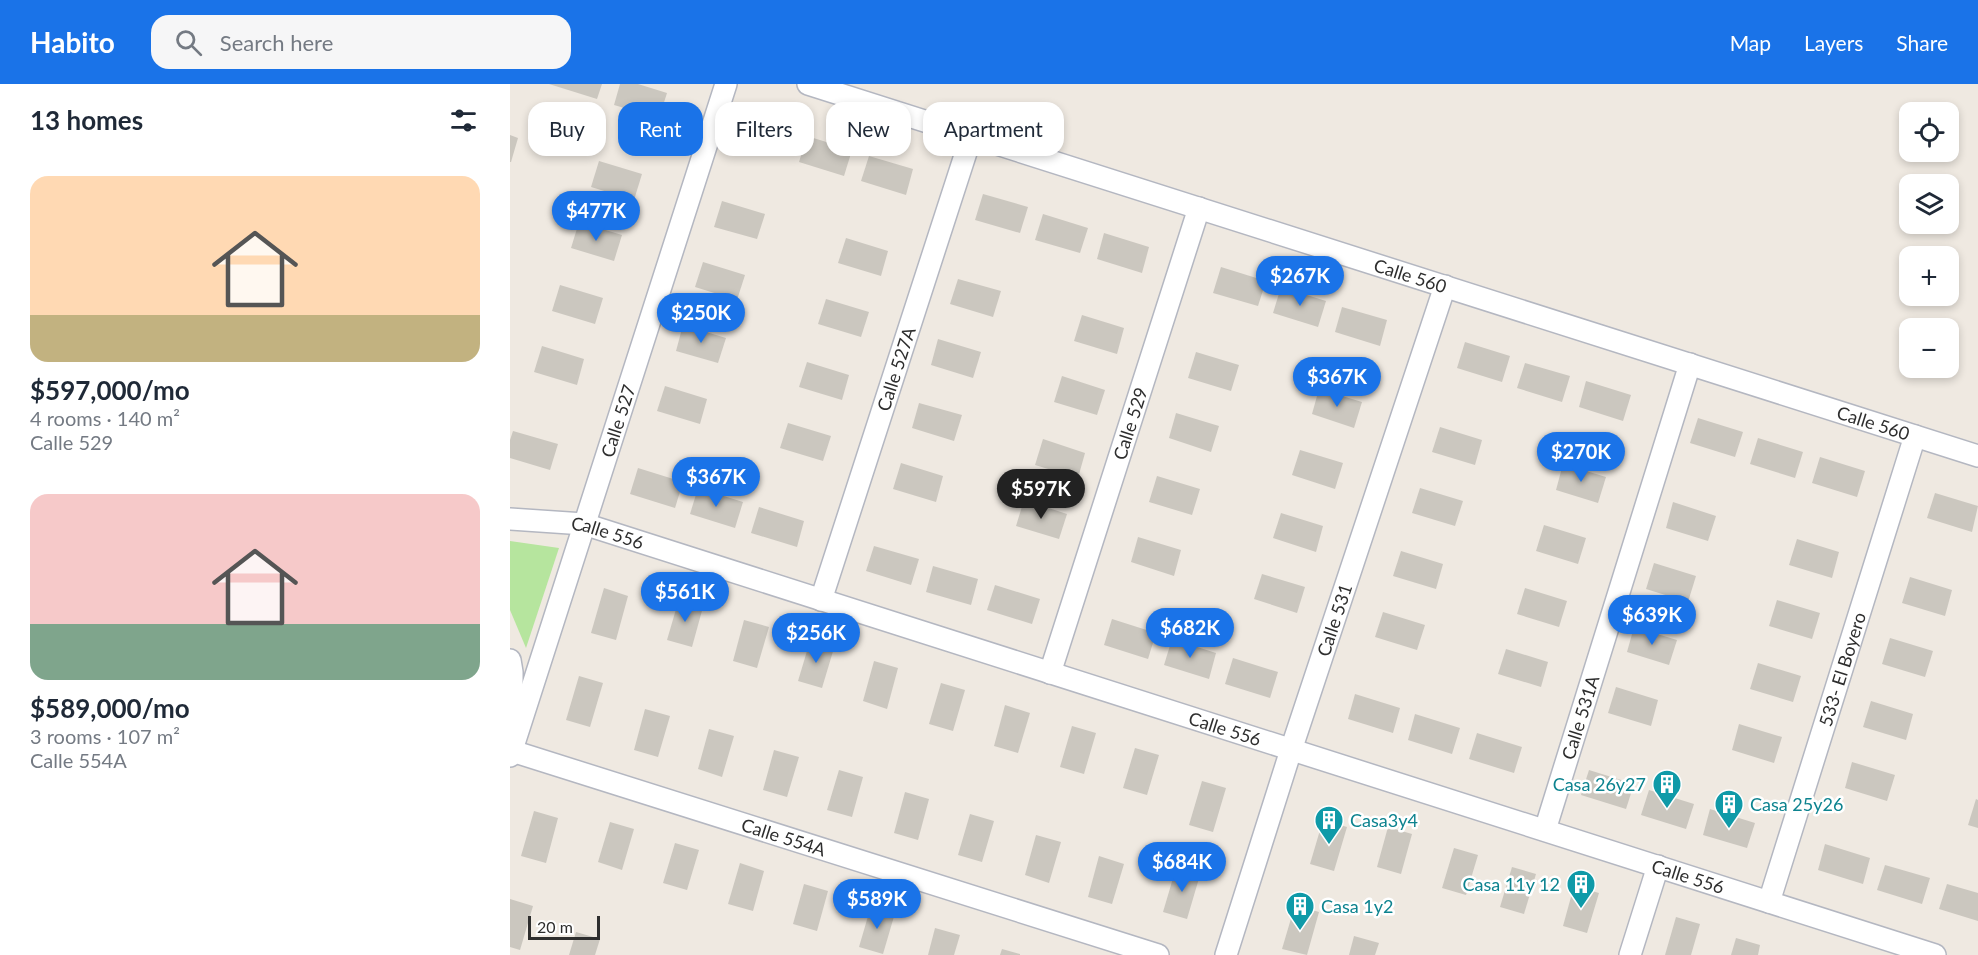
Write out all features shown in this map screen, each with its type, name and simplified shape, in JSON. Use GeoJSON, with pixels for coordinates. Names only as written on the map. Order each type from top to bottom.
{"type":"FeatureCollection","features":[{"type":"Feature","properties":{"kind":"street","name":"Calle 527"},"geometry":{"type":"LineString","coordinates":[[511,753],[726,84]]}},
{"type":"Feature","properties":{"kind":"street","name":"Calle 560"},"geometry":{"type":"LineString","coordinates":[[808,84],[923,121]]}},
{"type":"Feature","properties":{"kind":"street","name":"Calle 527A"},"geometry":{"type":"LineString","coordinates":[[821,600],[965,156]]}},
{"type":"Feature","properties":{"kind":"street","name":"Calle 560"},"geometry":{"type":"LineString","coordinates":[[1032,156],[1978,456]]}},
{"type":"Feature","properties":{"kind":"street","name":"Calle 529"},"geometry":{"type":"LineString","coordinates":[[1050,673],[1199,208]]}},
{"type":"Feature","properties":{"kind":"street","name":"Calle 531"},"geometry":{"type":"LineString","coordinates":[[1226,955],[1291,750],[1445,286]]}},
{"type":"Feature","properties":{"kind":"street","name":"Calle 531A"},"geometry":{"type":"LineString","coordinates":[[1545,830],[1690,364]]}},
{"type":"Feature","properties":{"kind":"street","name":"533- El Boyero"},"geometry":{"type":"LineString","coordinates":[[1769,902],[1915,436]]}},
{"type":"Feature","properties":{"kind":"street","name":"Calle 556"},"geometry":{"type":"LineString","coordinates":[[510,519],[584,524],[1935,955]]}},
{"type":"Feature","properties":{"kind":"street"},"geometry":{"type":"LineString","coordinates":[[510,660],[512,672],[511,753]]}},
{"type":"Feature","properties":{"kind":"street","name":"Calle 554A"},"geometry":{"type":"LineString","coordinates":[[511,753],[1158,955]]}},
{"type":"Feature","properties":{"kind":"street"},"geometry":{"type":"LineString","coordinates":[[1630,955],[1658,866]]}},
{"type":"Feature","properties":{"kind":"green space"},"geometry":{"type":"Polygon","coordinates":[[[510,541],[559,548],[526,648],[510,610],[510,541]]]}},
{"type":"Feature","properties":{"kind":"building"},"geometry":{"type":"Polygon","coordinates":[[[549,84],[602,84],[597,99],[549,84]]]}},
{"type":"Feature","properties":{"kind":"building"},"geometry":{"type":"Polygon","coordinates":[[[620,84],[638,84],[667,93],[664,102],[618,102],[618,106],[614,105],[620,84]]]}},
{"type":"Feature","properties":{"kind":"building"},"geometry":{"type":"Polygon","coordinates":[[[510,135],[518,138],[511,162],[510,162],[510,135]]]}},
{"type":"Feature","properties":{"kind":"building"},"geometry":{"type":"Polygon","coordinates":[[[814,138],[826,142],[826,156],[850,156],[844,176],[799,162],[801,156],[814,156],[814,138]]]}},
{"type":"Feature","properties":{"kind":"building"},"geometry":{"type":"Polygon","coordinates":[[[869,156],[913,169],[906,195],[861,181],[869,156]]]}},
{"type":"Feature","properties":{"kind":"building"},"geometry":{"type":"Polygon","coordinates":[[[599,161],[642,174],[634,200],[591,187],[599,161]]]}},
{"type":"Feature","properties":{"kind":"building"},"geometry":{"type":"Polygon","coordinates":[[[983,194],[1028,207],[1020,233],[975,220],[983,194]]]}},
{"type":"Feature","properties":{"kind":"building"},"geometry":{"type":"Polygon","coordinates":[[[722,201],[765,214],[757,239],[714,227],[722,201]]]}},
{"type":"Feature","properties":{"kind":"building"},"geometry":{"type":"Polygon","coordinates":[[[1043,214],[1088,228],[1080,253],[1035,240],[1043,214]]]}},
{"type":"Feature","properties":{"kind":"building"},"geometry":{"type":"Polygon","coordinates":[[[579,222],[622,235],[614,261],[571,248],[579,222]]]}},
{"type":"Feature","properties":{"kind":"building"},"geometry":{"type":"Polygon","coordinates":[[[1104,233],[1149,247],[1142,273],[1097,259],[1104,233]]]}},
{"type":"Feature","properties":{"kind":"building"},"geometry":{"type":"Polygon","coordinates":[[[846,238],[888,251],[881,276],[838,263],[846,238]]]}},
{"type":"Feature","properties":{"kind":"building"},"geometry":{"type":"Polygon","coordinates":[[[703,262],[745,275],[737,300],[695,287],[703,262]]]}},
{"type":"Feature","properties":{"kind":"building"},"geometry":{"type":"Polygon","coordinates":[[[1221,267],[1266,281],[1258,306],[1213,293],[1221,267]]]}},
{"type":"Feature","properties":{"kind":"building"},"geometry":{"type":"Polygon","coordinates":[[[958,279],[1001,291],[993,317],[950,304],[958,279]]]}},
{"type":"Feature","properties":{"kind":"building"},"geometry":{"type":"Polygon","coordinates":[[[560,285],[603,298],[595,324],[552,311],[560,285]]]}},
{"type":"Feature","properties":{"kind":"building"},"geometry":{"type":"Polygon","coordinates":[[[1281,287],[1326,301],[1318,327],[1273,313],[1281,287]]]}},
{"type":"Feature","properties":{"kind":"building"},"geometry":{"type":"Polygon","coordinates":[[[826,299],[869,312],[861,337],[818,324],[826,299]]]}},
{"type":"Feature","properties":{"kind":"building"},"geometry":{"type":"Polygon","coordinates":[[[1342,307],[1387,320],[1380,346],[1335,332],[1342,307]]]}},
{"type":"Feature","properties":{"kind":"building"},"geometry":{"type":"Polygon","coordinates":[[[1082,315],[1124,328],[1117,354],[1074,341],[1082,315]]]}},
{"type":"Feature","properties":{"kind":"building"},"geometry":{"type":"Polygon","coordinates":[[[683,325],[726,338],[718,363],[676,351],[683,325]]]}},
{"type":"Feature","properties":{"kind":"building"},"geometry":{"type":"Polygon","coordinates":[[[938,339],[981,352],[973,378],[931,365],[938,339]]]}},
{"type":"Feature","properties":{"kind":"building"},"geometry":{"type":"Polygon","coordinates":[[[1465,342],[1510,356],[1502,382],[1457,368],[1465,342]]]}},
{"type":"Feature","properties":{"kind":"building"},"geometry":{"type":"Polygon","coordinates":[[[542,346],[584,359],[577,385],[534,372],[542,346]]]}},
{"type":"Feature","properties":{"kind":"building"},"geometry":{"type":"Polygon","coordinates":[[[1196,352],[1239,365],[1231,391],[1188,378],[1196,352]]]}},
{"type":"Feature","properties":{"kind":"building"},"geometry":{"type":"Polygon","coordinates":[[[807,362],[849,375],[842,400],[799,387],[807,362]]]}},
{"type":"Feature","properties":{"kind":"building"},"geometry":{"type":"Polygon","coordinates":[[[1525,363],[1570,376],[1562,402],[1517,388],[1525,363]]]}},
{"type":"Feature","properties":{"kind":"building"},"geometry":{"type":"Polygon","coordinates":[[[1062,376],[1105,390],[1097,415],[1054,402],[1062,376]]]}},
{"type":"Feature","properties":{"kind":"building"},"geometry":{"type":"Polygon","coordinates":[[[1586,381],[1631,395],[1623,421],[1579,407],[1586,381]]]}},
{"type":"Feature","properties":{"kind":"building"},"geometry":{"type":"Polygon","coordinates":[[[665,386],[707,399],[700,424],[657,411],[665,386]]]}},
{"type":"Feature","properties":{"kind":"building"},"geometry":{"type":"Polygon","coordinates":[[[1319,389],[1362,402],[1354,428],[1312,414],[1319,389]]]}},
{"type":"Feature","properties":{"kind":"building"},"geometry":{"type":"Polygon","coordinates":[[[919,403],[962,415],[954,441],[912,428],[919,403]]]}},
{"type":"Feature","properties":{"kind":"building"},"geometry":{"type":"Polygon","coordinates":[[[1176,413],[1219,426],[1211,452],[1169,438],[1176,413]]]}},
{"type":"Feature","properties":{"kind":"building"},"geometry":{"type":"Polygon","coordinates":[[[1698,418],[1743,432],[1735,457],[1690,443],[1698,418]]]}},
{"type":"Feature","properties":{"kind":"building"},"geometry":{"type":"Polygon","coordinates":[[[788,423],[831,436],[823,461],[780,448],[788,423]]]}},
{"type":"Feature","properties":{"kind":"building"},"geometry":{"type":"Polygon","coordinates":[[[1440,427],[1482,440],[1475,465],[1432,452],[1440,427]]]}},
{"type":"Feature","properties":{"kind":"building"},"geometry":{"type":"Polygon","coordinates":[[[513,431],[558,444],[550,470],[510,458],[510,440],[513,431]]]}},
{"type":"Feature","properties":{"kind":"building"},"geometry":{"type":"Polygon","coordinates":[[[1758,438],[1803,452],[1795,478],[1750,464],[1758,438]]]}},
{"type":"Feature","properties":{"kind":"building"},"geometry":{"type":"Polygon","coordinates":[[[1043,439],[1085,453],[1078,478],[1035,465],[1043,439]]]}},
{"type":"Feature","properties":{"kind":"building"},"geometry":{"type":"Polygon","coordinates":[[[1300,450],[1343,463],[1335,489],[1292,475],[1300,450]]]}},
{"type":"Feature","properties":{"kind":"building"},"geometry":{"type":"Polygon","coordinates":[[[1820,457],[1865,471],[1857,497],[1812,483],[1820,457]]]}},
{"type":"Feature","properties":{"kind":"building"},"geometry":{"type":"Polygon","coordinates":[[[901,463],[943,476],[936,502],[893,489],[901,463]]]}},
{"type":"Feature","properties":{"kind":"building"},"geometry":{"type":"Polygon","coordinates":[[[1563,464],[1606,477],[1598,503],[1556,490],[1563,464]]]}},
{"type":"Feature","properties":{"kind":"building"},"geometry":{"type":"Polygon","coordinates":[[[638,468],[683,482],[675,508],[630,494],[638,468]]]}},
{"type":"Feature","properties":{"kind":"building"},"geometry":{"type":"Polygon","coordinates":[[[1157,476],[1200,489],[1192,515],[1149,502],[1157,476]]]}},
{"type":"Feature","properties":{"kind":"building"},"geometry":{"type":"Polygon","coordinates":[[[698,488],[743,502],[735,528],[690,514],[698,488]]]}},
{"type":"Feature","properties":{"kind":"building"},"geometry":{"type":"Polygon","coordinates":[[[1420,488],[1463,501],[1455,526],[1412,513],[1420,488]]]}},
{"type":"Feature","properties":{"kind":"building"},"geometry":{"type":"Polygon","coordinates":[[[1935,493],[1978,506],[1972,532],[1927,518],[1935,493]]]}},
{"type":"Feature","properties":{"kind":"building"},"geometry":{"type":"Polygon","coordinates":[[[1024,500],[1067,514],[1059,539],[1016,526],[1024,500]]]}},
{"type":"Feature","properties":{"kind":"building"},"geometry":{"type":"Polygon","coordinates":[[[1673,502],[1716,516],[1708,541],[1666,528],[1673,502]]]}},
{"type":"Feature","properties":{"kind":"building"},"geometry":{"type":"Polygon","coordinates":[[[759,507],[804,521],[797,547],[751,533],[759,507]]]}},
{"type":"Feature","properties":{"kind":"building"},"geometry":{"type":"Polygon","coordinates":[[[1281,513],[1323,526],[1316,552],[1273,538],[1281,513]]]}},
{"type":"Feature","properties":{"kind":"building"},"geometry":{"type":"Polygon","coordinates":[[[1544,525],[1586,538],[1578,564],[1536,551],[1544,525]]]}},
{"type":"Feature","properties":{"kind":"building"},"geometry":{"type":"Polygon","coordinates":[[[1138,537],[1181,550],[1174,576],[1131,562],[1138,537]]]}},
{"type":"Feature","properties":{"kind":"building"},"geometry":{"type":"Polygon","coordinates":[[[1797,539],[1839,552],[1832,578],[1789,565],[1797,539]]]}},
{"type":"Feature","properties":{"kind":"building"},"geometry":{"type":"Polygon","coordinates":[[[874,546],[919,559],[911,585],[866,571],[874,546]]]}},
{"type":"Feature","properties":{"kind":"building"},"geometry":{"type":"Polygon","coordinates":[[[1401,551],[1443,564],[1436,589],[1393,576],[1401,551]]]}},
{"type":"Feature","properties":{"kind":"building"},"geometry":{"type":"Polygon","coordinates":[[[1654,563],[1696,576],[1688,602],[1646,589],[1654,563]]]}},
{"type":"Feature","properties":{"kind":"building"},"geometry":{"type":"Polygon","coordinates":[[[933,566],[978,579],[971,605],[926,592],[933,566]]]}},
{"type":"Feature","properties":{"kind":"building"},"geometry":{"type":"Polygon","coordinates":[[[1262,574],[1305,587],[1297,613],[1254,599],[1262,574]]]}},
{"type":"Feature","properties":{"kind":"building"},"geometry":{"type":"Polygon","coordinates":[[[1910,577],[1952,590],[1945,616],[1902,603],[1910,577]]]}},
{"type":"Feature","properties":{"kind":"building"},"geometry":{"type":"Polygon","coordinates":[[[995,585],[1040,599],[1032,624],[987,610],[995,585]]]}},
{"type":"Feature","properties":{"kind":"building"},"geometry":{"type":"Polygon","coordinates":[[[604,588],[628,596],[616,640],[591,633],[604,588]]]}},
{"type":"Feature","properties":{"kind":"building"},"geometry":{"type":"Polygon","coordinates":[[[1525,588],[1567,601],[1559,627],[1517,614],[1525,588]]]}},
{"type":"Feature","properties":{"kind":"building"},"geometry":{"type":"Polygon","coordinates":[[[679,599],[703,607],[692,647],[667,640],[679,599]]]}},
{"type":"Feature","properties":{"kind":"building"},"geometry":{"type":"Polygon","coordinates":[[[1777,600],[1820,613],[1812,639],[1769,626],[1777,600]]]}},
{"type":"Feature","properties":{"kind":"building"},"geometry":{"type":"Polygon","coordinates":[[[1383,612],[1425,625],[1417,650],[1375,637],[1383,612]]]}},
{"type":"Feature","properties":{"kind":"building"},"geometry":{"type":"Polygon","coordinates":[[[1112,619],[1156,633],[1148,659],[1104,645],[1112,619]]]}},
{"type":"Feature","properties":{"kind":"building"},"geometry":{"type":"Polygon","coordinates":[[[744,620],[769,627],[757,668],[733,661],[744,620]]]}},
{"type":"Feature","properties":{"kind":"building"},"geometry":{"type":"Polygon","coordinates":[[[1634,627],[1677,640],[1669,665],[1627,652],[1634,627]]]}},
{"type":"Feature","properties":{"kind":"building"},"geometry":{"type":"Polygon","coordinates":[[[1890,638],[1933,651],[1925,677],[1882,664],[1890,638]]]}},
{"type":"Feature","properties":{"kind":"building"},"geometry":{"type":"Polygon","coordinates":[[[1172,639],[1216,653],[1209,679],[1164,665],[1172,639]]]}},
{"type":"Feature","properties":{"kind":"building"},"geometry":{"type":"Polygon","coordinates":[[[810,641],[834,648],[822,688],[798,681],[810,641]]]}},
{"type":"Feature","properties":{"kind":"building"},"geometry":{"type":"Polygon","coordinates":[[[1506,649],[1548,662],[1541,687],[1498,674],[1506,649]]]}},
{"type":"Feature","properties":{"kind":"building"},"geometry":{"type":"Polygon","coordinates":[[[1233,658],[1278,672],[1270,698],[1225,684],[1233,658]]]}},
{"type":"Feature","properties":{"kind":"building"},"geometry":{"type":"Polygon","coordinates":[[[874,661],[898,668],[887,709],[863,701],[874,661]]]}},
{"type":"Feature","properties":{"kind":"building"},"geometry":{"type":"Polygon","coordinates":[[[1758,663],[1801,676],[1793,702],[1750,689],[1758,663]]]}},
{"type":"Feature","properties":{"kind":"building"},"geometry":{"type":"Polygon","coordinates":[[[579,676],[603,683],[590,727],[566,720],[579,676]]]}},
{"type":"Feature","properties":{"kind":"building"},"geometry":{"type":"Polygon","coordinates":[[[941,683],[965,690],[953,731],[929,724],[941,683]]]}},
{"type":"Feature","properties":{"kind":"building"},"geometry":{"type":"Polygon","coordinates":[[[1616,687],[1658,700],[1651,726],[1608,713],[1616,687]]]}},
{"type":"Feature","properties":{"kind":"building"},"geometry":{"type":"Polygon","coordinates":[[[1355,694],[1400,708],[1393,733],[1348,719],[1355,694]]]}},
{"type":"Feature","properties":{"kind":"building"},"geometry":{"type":"Polygon","coordinates":[[[1871,701],[1913,714],[1906,740],[1863,727],[1871,701]]]}},
{"type":"Feature","properties":{"kind":"building"},"geometry":{"type":"Polygon","coordinates":[[[1005,705],[1030,713],[1018,753],[994,746],[1005,705]]]}},
{"type":"Feature","properties":{"kind":"building"},"geometry":{"type":"Polygon","coordinates":[[[645,709],[670,716],[658,757],[634,750],[645,709]]]}},
{"type":"Feature","properties":{"kind":"building"},"geometry":{"type":"Polygon","coordinates":[[[1415,714],[1460,728],[1452,754],[1408,740],[1415,714]]]}},
{"type":"Feature","properties":{"kind":"building"},"geometry":{"type":"Polygon","coordinates":[[[1739,724],[1782,737],[1774,763],[1732,750],[1739,724]]]}},
{"type":"Feature","properties":{"kind":"building"},"geometry":{"type":"Polygon","coordinates":[[[1072,726],[1096,733],[1084,774],[1060,767],[1072,726]]]}},
{"type":"Feature","properties":{"kind":"building"},"geometry":{"type":"Polygon","coordinates":[[[709,729],[734,736],[722,777],[698,769],[709,729]]]}},
{"type":"Feature","properties":{"kind":"building"},"geometry":{"type":"Polygon","coordinates":[[[1477,733],[1522,747],[1514,773],[1469,759],[1477,733]]]}},
{"type":"Feature","properties":{"kind":"building"},"geometry":{"type":"Polygon","coordinates":[[[1135,748],[1159,755],[1147,795],[1123,788],[1135,748]]]}},
{"type":"Feature","properties":{"kind":"building"},"geometry":{"type":"Polygon","coordinates":[[[774,750],[799,757],[787,797],[763,790],[774,750]]]}},
{"type":"Feature","properties":{"kind":"building"},"geometry":{"type":"Polygon","coordinates":[[[1852,762],[1895,775],[1887,801],[1845,788],[1852,762]]]}},
{"type":"Feature","properties":{"kind":"building"},"geometry":{"type":"Polygon","coordinates":[[[839,770],[863,777],[852,817],[827,810],[839,770]]]}},
{"type":"Feature","properties":{"kind":"building"},"geometry":{"type":"Polygon","coordinates":[[[1589,770],[1634,784],[1626,809],[1581,795],[1589,770]]]}},
{"type":"Feature","properties":{"kind":"building"},"geometry":{"type":"Polygon","coordinates":[[[1202,781],[1226,788],[1213,832],[1189,825],[1202,781]]]}},
{"type":"Feature","properties":{"kind":"building","name":"Casa 26y27"},"geometry":{"type":"Polygon","coordinates":[[[1649,790],[1694,804],[1686,829],[1641,815],[1649,790]]]}},
{"type":"Feature","properties":{"kind":"building"},"geometry":{"type":"Polygon","coordinates":[[[905,792],[929,799],[918,840],[894,833],[905,792]]]}},
{"type":"Feature","properties":{"kind":"building"},"geometry":{"type":"Polygon","coordinates":[[[1976,799],[1978,800],[1978,828],[1968,825],[1976,799]]]}},
{"type":"Feature","properties":{"kind":"building","name":"Casa 25y26"},"geometry":{"type":"Polygon","coordinates":[[[1710,809],[1755,823],[1747,848],[1703,835],[1710,809]]]}},
{"type":"Feature","properties":{"kind":"building"},"geometry":{"type":"Polygon","coordinates":[[[534,811],[558,818],[546,863],[521,856],[534,811]]]}},
{"type":"Feature","properties":{"kind":"building"},"geometry":{"type":"Polygon","coordinates":[[[970,814],[994,821],[982,862],[958,855],[970,814]]]}},
{"type":"Feature","properties":{"kind":"building","name":"Casa3y4"},"geometry":{"type":"Polygon","coordinates":[[[1323,820],[1347,827],[1334,871],[1310,864],[1323,820]]]}},
{"type":"Feature","properties":{"kind":"building"},"geometry":{"type":"Polygon","coordinates":[[[610,822],[634,829],[622,870],[598,862],[610,822]]]}},
{"type":"Feature","properties":{"kind":"building"},"geometry":{"type":"Polygon","coordinates":[[[1388,827],[1412,834],[1401,874],[1377,867],[1388,827]]]}},
{"type":"Feature","properties":{"kind":"building"},"geometry":{"type":"Polygon","coordinates":[[[1036,835],[1061,842],[1049,883],[1025,875],[1036,835]]]}},
{"type":"Feature","properties":{"kind":"building"},"geometry":{"type":"Polygon","coordinates":[[[675,843],[699,850],[687,890],[663,883],[675,843]]]}},
{"type":"Feature","properties":{"kind":"building"},"geometry":{"type":"Polygon","coordinates":[[[1825,844],[1870,858],[1863,884],[1818,870],[1825,844]]]}},
{"type":"Feature","properties":{"kind":"building"},"geometry":{"type":"Polygon","coordinates":[[[1454,848],[1478,855],[1466,895],[1442,888],[1454,848]]]}},
{"type":"Feature","properties":{"kind":"building"},"geometry":{"type":"Polygon","coordinates":[[[1099,856],[1124,864],[1112,904],[1088,897],[1099,856]]]}},
{"type":"Feature","properties":{"kind":"building"},"geometry":{"type":"Polygon","coordinates":[[[740,863],[764,871],[753,911],[728,904],[740,863]]]}},
{"type":"Feature","properties":{"kind":"building"},"geometry":{"type":"Polygon","coordinates":[[[1885,865],[1930,878],[1922,904],[1877,890],[1885,865]]]}},
{"type":"Feature","properties":{"kind":"building"},"geometry":{"type":"Polygon","coordinates":[[[1512,867],[1536,874],[1524,914],[1500,907],[1512,867]]]}},
{"type":"Feature","properties":{"kind":"building"},"geometry":{"type":"Polygon","coordinates":[[[1176,868],[1200,875],[1187,919],[1163,912],[1176,868]]]}},
{"type":"Feature","properties":{"kind":"building"},"geometry":{"type":"Polygon","coordinates":[[[804,884],[828,891],[817,931],[793,924],[804,884]]]}},
{"type":"Feature","properties":{"kind":"building"},"geometry":{"type":"Polygon","coordinates":[[[1947,884],[1978,893],[1978,921],[1939,909],[1947,884]]]}},
{"type":"Feature","properties":{"kind":"building","name":"Casa 11y 12"},"geometry":{"type":"Polygon","coordinates":[[[1574,886],[1599,893],[1587,933],[1563,926],[1574,886]]]}},
{"type":"Feature","properties":{"kind":"building"},"geometry":{"type":"Polygon","coordinates":[[[510,899],[533,906],[520,950],[510,947],[510,899]]]}},
{"type":"Feature","properties":{"kind":"building","name":"Casa 1y2"},"geometry":{"type":"Polygon","coordinates":[[[1295,905],[1319,912],[1307,955],[1282,949],[1295,905]]]}},
{"type":"Feature","properties":{"kind":"building"},"geometry":{"type":"Polygon","coordinates":[[[871,906],[895,913],[883,954],[859,947],[871,906]]]}},
{"type":"Feature","properties":{"kind":"building"},"geometry":{"type":"Polygon","coordinates":[[[1676,917],[1700,924],[1691,955],[1665,955],[1676,917]]]}},
{"type":"Feature","properties":{"kind":"building"},"geometry":{"type":"Polygon","coordinates":[[[935,928],[960,935],[954,955],[928,955],[935,928]]]}},
{"type":"Feature","properties":{"kind":"building"},"geometry":{"type":"Polygon","coordinates":[[[576,932],[600,939],[595,955],[569,955],[576,932]]]}},
{"type":"Feature","properties":{"kind":"building"},"geometry":{"type":"Polygon","coordinates":[[[1354,936],[1379,943],[1375,955],[1349,955],[1354,936]]]}},
{"type":"Feature","properties":{"kind":"building"},"geometry":{"type":"Polygon","coordinates":[[[1736,938],[1760,945],[1758,955],[1731,955],[1736,938]]]}},
{"type":"Feature","properties":{"kind":"building"},"geometry":{"type":"Polygon","coordinates":[[[1002,949],[1020,954],[1020,955],[1000,955],[1002,949]]]}},
{"type":"Feature","properties":{"kind":"place","name":"Casa 26y27"},"geometry":{"type":"Point","coordinates":[1667,810]}},
{"type":"Feature","properties":{"kind":"place","name":"Casa 25y26"},"geometry":{"type":"Point","coordinates":[1729,830]}},
{"type":"Feature","properties":{"kind":"place","name":"Casa3y4"},"geometry":{"type":"Point","coordinates":[1329,846]}},
{"type":"Feature","properties":{"kind":"place","name":"Casa 11y 12"},"geometry":{"type":"Point","coordinates":[1581,910]}},
{"type":"Feature","properties":{"kind":"place","name":"Casa 1y2"},"geometry":{"type":"Point","coordinates":[1300,932]}}]}
